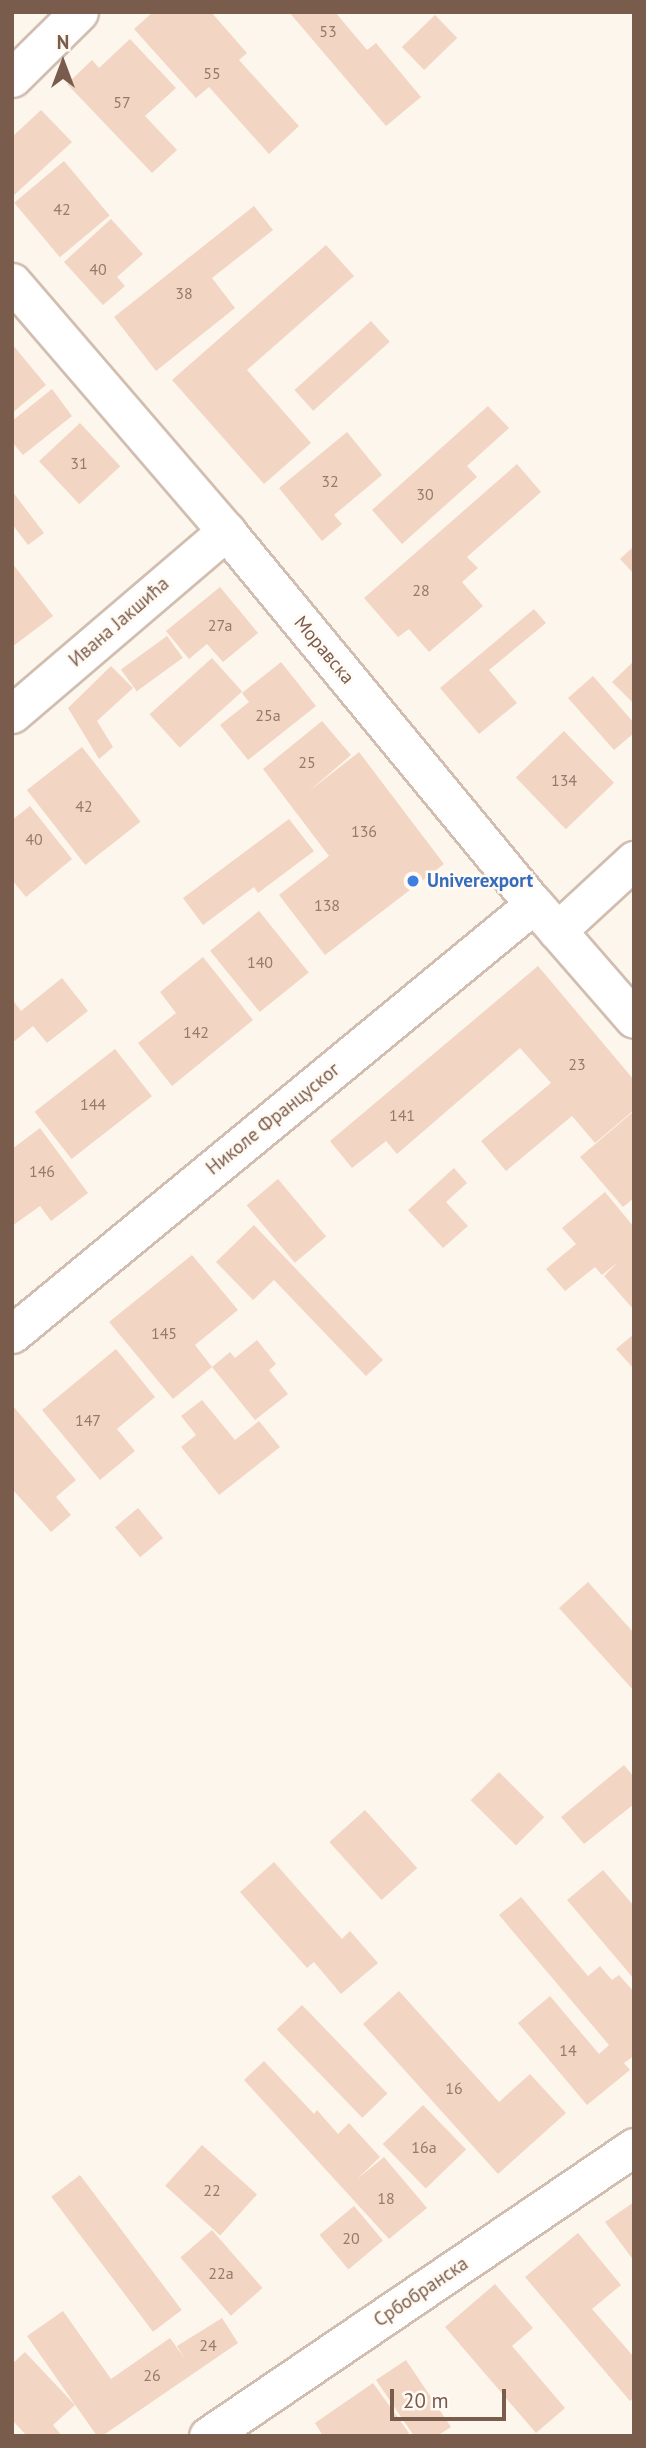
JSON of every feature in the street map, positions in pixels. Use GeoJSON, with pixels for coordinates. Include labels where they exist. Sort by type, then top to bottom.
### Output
{"type":"FeatureCollection","features":[{"type":"Feature","properties":{"kind":"street"},"geometry":{"type":"LineString","coordinates":[[12,78],[79,12]]}},
{"type":"Feature","properties":{"kind":"street","name":"Моравска"},"geometry":{"type":"LineString","coordinates":[[12,282],[226,531],[546,918],[634,1019]]}},
{"type":"Feature","properties":{"kind":"street","name":"Ивана Јакшића"},"geometry":{"type":"LineString","coordinates":[[12,714],[226,531]]}},
{"type":"Feature","properties":{"kind":"street","name":"Николе Француског"},"geometry":{"type":"LineString","coordinates":[[12,1334],[546,918],[634,860]]}},
{"type":"Feature","properties":{"kind":"street","name":"Србобранска"},"geometry":{"type":"LineString","coordinates":[[208,2436],[634,2147]]}},
{"type":"Feature","properties":{"kind":"building"},"geometry":{"type":"Polygon","coordinates":[[[153,12],[211,12],[247,53],[239,60],[299,126],[269,154],[209,87],[196,98],[134,29],[153,12]]]}},
{"type":"Feature","properties":{"kind":"building"},"geometry":{"type":"Polygon","coordinates":[[[289,12],[335,12],[367,50],[376,43],[421,97],[386,126],[289,12]]]}},
{"type":"Feature","properties":{"kind":"building"},"geometry":{"type":"Polygon","coordinates":[[[435,15],[457,38],[424,70],[402,47],[435,15]]]}},
{"type":"Feature","properties":{"kind":"building"},"geometry":{"type":"Polygon","coordinates":[[[130,39],[176,88],[145,116],[177,150],[152,173],[67,84],[92,60],[99,68],[130,39]]]}},
{"type":"Feature","properties":{"kind":"building"},"geometry":{"type":"Polygon","coordinates":[[[41,110],[72,142],[12,197],[12,137],[41,110]]]}},
{"type":"Feature","properties":{"kind":"building"},"geometry":{"type":"Polygon","coordinates":[[[64,161],[110,215],[60,257],[14,203],[64,161]]]}},
{"type":"Feature","properties":{"kind":"building"},"geometry":{"type":"Polygon","coordinates":[[[254,206],[273,230],[212,278],[235,308],[156,371],[114,317],[254,206]]]}},
{"type":"Feature","properties":{"kind":"building"},"geometry":{"type":"Polygon","coordinates":[[[111,219],[143,254],[117,277],[125,286],[103,305],[64,262],[111,219]]]}},
{"type":"Feature","properties":{"kind":"building"},"geometry":{"type":"Polygon","coordinates":[[[326,245],[354,276],[247,370],[311,443],[264,484],[172,380],[326,245]]]}},
{"type":"Feature","properties":{"kind":"building"},"geometry":{"type":"Polygon","coordinates":[[[371,321],[390,342],[313,411],[294,390],[371,321]]]}},
{"type":"Feature","properties":{"kind":"building"},"geometry":{"type":"Polygon","coordinates":[[[12,344],[46,385],[12,413],[12,344]]]}},
{"type":"Feature","properties":{"kind":"building"},"geometry":{"type":"Polygon","coordinates":[[[52,389],[72,416],[23,455],[12,442],[12,421],[52,389]]]}},
{"type":"Feature","properties":{"kind":"building"},"geometry":{"type":"Polygon","coordinates":[[[488,406],[509,428],[467,466],[477,477],[402,544],[372,510],[488,406]]]}},
{"type":"Feature","properties":{"kind":"building"},"geometry":{"type":"Polygon","coordinates":[[[80,423],[120,466],[79,504],[39,461],[80,423]]]}},
{"type":"Feature","properties":{"kind":"building"},"geometry":{"type":"Polygon","coordinates":[[[347,432],[382,475],[334,515],[342,524],[322,541],[279,488],[347,432]]]}},
{"type":"Feature","properties":{"kind":"building"},"geometry":{"type":"Polygon","coordinates":[[[517,464],[541,492],[467,557],[478,568],[462,582],[483,606],[429,652],[409,629],[398,637],[364,598],[517,464]]]}},
{"type":"Feature","properties":{"kind":"building"},"geometry":{"type":"Polygon","coordinates":[[[12,491],[44,533],[28,545],[12,524],[12,491]]]}},
{"type":"Feature","properties":{"kind":"building"},"geometry":{"type":"Polygon","coordinates":[[[634,546],[634,574],[620,559],[634,546]]]}},
{"type":"Feature","properties":{"kind":"building"},"geometry":{"type":"Polygon","coordinates":[[[12,563],[53,616],[12,647],[12,563]]]}},
{"type":"Feature","properties":{"kind":"building"},"geometry":{"type":"Polygon","coordinates":[[[220,587],[258,633],[223,662],[207,644],[189,659],[166,631],[220,587]]]}},
{"type":"Feature","properties":{"kind":"building"},"geometry":{"type":"Polygon","coordinates":[[[534,609],[546,623],[489,670],[517,703],[479,734],[440,688],[534,609]]]}},
{"type":"Feature","properties":{"kind":"building"},"geometry":{"type":"Polygon","coordinates":[[[167,636],[183,658],[137,691],[121,670],[167,636]]]}},
{"type":"Feature","properties":{"kind":"building"},"geometry":{"type":"Polygon","coordinates":[[[212,658],[242,691],[180,748],[150,714],[212,658]]]}},
{"type":"Feature","properties":{"kind":"building"},"geometry":{"type":"Polygon","coordinates":[[[634,661],[634,704],[612,682],[634,661]]]}},
{"type":"Feature","properties":{"kind":"building"},"geometry":{"type":"Polygon","coordinates":[[[281,662],[316,706],[248,760],[220,725],[249,702],[242,693],[281,662]]]}},
{"type":"Feature","properties":{"kind":"building"},"geometry":{"type":"Polygon","coordinates":[[[111,666],[133,688],[97,721],[113,747],[99,759],[68,708],[111,666]]]}},
{"type":"Feature","properties":{"kind":"building"},"geometry":{"type":"Polygon","coordinates":[[[593,676],[634,723],[634,733],[614,750],[568,698],[593,676]]]}},
{"type":"Feature","properties":{"kind":"building"},"geometry":{"type":"Polygon","coordinates":[[[322,721],[351,755],[308,792],[359,752],[444,864],[325,955],[279,895],[329,856],[263,769],[322,721]]]}},
{"type":"Feature","properties":{"kind":"building"},"geometry":{"type":"Polygon","coordinates":[[[564,731],[614,783],[566,829],[516,778],[564,731]]]}},
{"type":"Feature","properties":{"kind":"building"},"geometry":{"type":"Polygon","coordinates":[[[82,747],[140,822],[85,865],[27,790],[82,747]]]}},
{"type":"Feature","properties":{"kind":"building"},"geometry":{"type":"Polygon","coordinates":[[[30,806],[72,859],[26,897],[12,880],[12,820],[30,806]]]}},
{"type":"Feature","properties":{"kind":"building"},"geometry":{"type":"Polygon","coordinates":[[[289,819],[314,851],[258,893],[254,887],[203,925],[183,898],[289,819]]]}},
{"type":"Feature","properties":{"kind":"building"},"geometry":{"type":"Polygon","coordinates":[[[259,911],[309,972],[260,1012],[210,951],[259,911]]]}},
{"type":"Feature","properties":{"kind":"building"},"geometry":{"type":"Polygon","coordinates":[[[203,957],[253,1020],[172,1086],[138,1043],[176,1013],[160,992],[203,957]]]}},
{"type":"Feature","properties":{"kind":"building"},"geometry":{"type":"Polygon","coordinates":[[[538,966],[634,1080],[634,1110],[595,1143],[572,1116],[506,1171],[481,1141],[551,1083],[520,1048],[397,1154],[386,1141],[352,1168],[330,1141],[538,966]]]}},
{"type":"Feature","properties":{"kind":"building"},"geometry":{"type":"Polygon","coordinates":[[[62,978],[88,1011],[47,1043],[33,1026],[12,1043],[12,999],[21,1011],[62,978]]]}},
{"type":"Feature","properties":{"kind":"building"},"geometry":{"type":"Polygon","coordinates":[[[115,1049],[152,1096],[72,1159],[35,1112],[115,1049]]]}},
{"type":"Feature","properties":{"kind":"building"},"geometry":{"type":"Polygon","coordinates":[[[634,1111],[634,1198],[623,1207],[580,1157],[634,1111]]]}},
{"type":"Feature","properties":{"kind":"building"},"geometry":{"type":"Polygon","coordinates":[[[40,1128],[88,1193],[51,1221],[40,1206],[12,1226],[12,1149],[40,1128]]]}},
{"type":"Feature","properties":{"kind":"building"},"geometry":{"type":"Polygon","coordinates":[[[454,1168],[467,1183],[446,1202],[468,1226],[443,1248],[408,1210],[454,1168]]]}},
{"type":"Feature","properties":{"kind":"building"},"geometry":{"type":"Polygon","coordinates":[[[278,1179],[326,1236],[295,1263],[247,1205],[278,1179]]]}},
{"type":"Feature","properties":{"kind":"building"},"geometry":{"type":"Polygon","coordinates":[[[605,1192],[634,1227],[634,1310],[604,1276],[618,1262],[602,1275],[595,1267],[565,1291],[546,1269],[576,1244],[562,1228],[605,1192]]]}},
{"type":"Feature","properties":{"kind":"building"},"geometry":{"type":"Polygon","coordinates":[[[254,1225],[383,1360],[366,1376],[274,1280],[253,1300],[216,1262],[254,1225]]]}},
{"type":"Feature","properties":{"kind":"building"},"geometry":{"type":"Polygon","coordinates":[[[192,1255],[238,1310],[195,1345],[212,1367],[173,1399],[109,1322],[192,1255]]]}},
{"type":"Feature","properties":{"kind":"building"},"geometry":{"type":"Polygon","coordinates":[[[634,1334],[634,1369],[616,1349],[634,1334]]]}},
{"type":"Feature","properties":{"kind":"building"},"geometry":{"type":"Polygon","coordinates":[[[257,1340],[276,1364],[269,1370],[288,1394],[255,1420],[212,1367],[230,1352],[235,1358],[257,1340]]]}},
{"type":"Feature","properties":{"kind":"building"},"geometry":{"type":"Polygon","coordinates":[[[116,1349],[155,1397],[117,1429],[135,1451],[100,1480],[42,1410],[116,1349]]]}},
{"type":"Feature","properties":{"kind":"building"},"geometry":{"type":"Polygon","coordinates":[[[202,1400],[235,1440],[259,1421],[280,1447],[219,1495],[181,1447],[196,1435],[181,1416],[202,1400]]]}},
{"type":"Feature","properties":{"kind":"building"},"geometry":{"type":"Polygon","coordinates":[[[12,1405],[76,1480],[56,1497],[71,1515],[51,1532],[12,1489],[12,1405]]]}},
{"type":"Feature","properties":{"kind":"building"},"geometry":{"type":"Polygon","coordinates":[[[138,1508],[163,1538],[140,1557],[115,1527],[138,1508]]]}},
{"type":"Feature","properties":{"kind":"building"},"geometry":{"type":"Polygon","coordinates":[[[588,1582],[634,1633],[634,1691],[559,1608],[588,1582]]]}},
{"type":"Feature","properties":{"kind":"building"},"geometry":{"type":"Polygon","coordinates":[[[624,1765],[634,1777],[634,1804],[584,1844],[561,1817],[624,1765]]]}},
{"type":"Feature","properties":{"kind":"building"},"geometry":{"type":"Polygon","coordinates":[[[499,1772],[544,1817],[516,1846],[471,1800],[499,1772]]]}},
{"type":"Feature","properties":{"kind":"building"},"geometry":{"type":"Polygon","coordinates":[[[365,1810],[417,1868],[382,1900],[329,1842],[365,1810]]]}},
{"type":"Feature","properties":{"kind":"building"},"geometry":{"type":"Polygon","coordinates":[[[274,1862],[342,1939],[350,1931],[378,1963],[341,1994],[314,1962],[307,1968],[240,1892],[274,1862]]]}},
{"type":"Feature","properties":{"kind":"building"},"geometry":{"type":"Polygon","coordinates":[[[603,1870],[634,1906],[634,1979],[567,1900],[603,1870]]]}},
{"type":"Feature","properties":{"kind":"building"},"geometry":{"type":"Polygon","coordinates":[[[521,1897],[588,1976],[600,1966],[612,1980],[619,1975],[634,1992],[634,2056],[624,2063],[630,2070],[587,2105],[518,2023],[550,1996],[599,2054],[609,2045],[499,1915],[521,1897]]]}},
{"type":"Feature","properties":{"kind":"building"},"geometry":{"type":"Polygon","coordinates":[[[399,1991],[499,2102],[530,2074],[566,2113],[498,2174],[363,2024],[399,1991]]]}},
{"type":"Feature","properties":{"kind":"building"},"geometry":{"type":"Polygon","coordinates":[[[302,2005],[387,2093],[362,2118],[277,2029],[302,2005]]]}},
{"type":"Feature","properties":{"kind":"building"},"geometry":{"type":"Polygon","coordinates":[[[264,2061],[314,2114],[317,2110],[338,2134],[349,2123],[380,2157],[356,2180],[384,2157],[427,2208],[389,2239],[244,2080],[264,2061]]]}},
{"type":"Feature","properties":{"kind":"building"},"geometry":{"type":"Polygon","coordinates":[[[423,2105],[466,2150],[426,2188],[383,2144],[423,2105]]]}},
{"type":"Feature","properties":{"kind":"building"},"geometry":{"type":"Polygon","coordinates":[[[202,2145],[257,2195],[220,2235],[165,2186],[202,2145]]]}},
{"type":"Feature","properties":{"kind":"building"},"geometry":{"type":"Polygon","coordinates":[[[80,2175],[182,2310],[153,2332],[51,2197],[80,2175]]]}},
{"type":"Feature","properties":{"kind":"building"},"geometry":{"type":"Polygon","coordinates":[[[634,2202],[634,2261],[605,2222],[634,2202]]]}},
{"type":"Feature","properties":{"kind":"building"},"geometry":{"type":"Polygon","coordinates":[[[354,2206],[383,2240],[348,2269],[320,2235],[354,2206]]]}},
{"type":"Feature","properties":{"kind":"building"},"geometry":{"type":"Polygon","coordinates":[[[212,2230],[263,2288],[231,2316],[180,2258],[212,2230]]]}},
{"type":"Feature","properties":{"kind":"building"},"geometry":{"type":"Polygon","coordinates":[[[578,2233],[621,2285],[592,2309],[634,2357],[634,2398],[630,2401],[525,2277],[578,2233]]]}},
{"type":"Feature","properties":{"kind":"building"},"geometry":{"type":"Polygon","coordinates":[[[495,2284],[533,2328],[512,2346],[565,2408],[536,2433],[445,2327],[495,2284]]]}},
{"type":"Feature","properties":{"kind":"building"},"geometry":{"type":"Polygon","coordinates":[[[63,2311],[111,2379],[170,2338],[185,2359],[177,2346],[222,2318],[238,2343],[102,2436],[97,2436],[27,2336],[63,2311]]]}},
{"type":"Feature","properties":{"kind":"building"},"geometry":{"type":"Polygon","coordinates":[[[25,2352],[75,2405],[53,2425],[62,2436],[27,2436],[12,2420],[12,2364],[25,2352]]]}},
{"type":"Feature","properties":{"kind":"building"},"geometry":{"type":"Polygon","coordinates":[[[406,2360],[451,2427],[437,2436],[414,2436],[376,2380],[406,2360]]]}},
{"type":"Feature","properties":{"kind":"building"},"geometry":{"type":"Polygon","coordinates":[[[373,2383],[409,2433],[405,2436],[323,2436],[315,2423],[373,2383]]]}},
{"type":"Feature","properties":{"kind":"place","name":"Univerexport"},"geometry":{"type":"Point","coordinates":[413,881]}}]}
